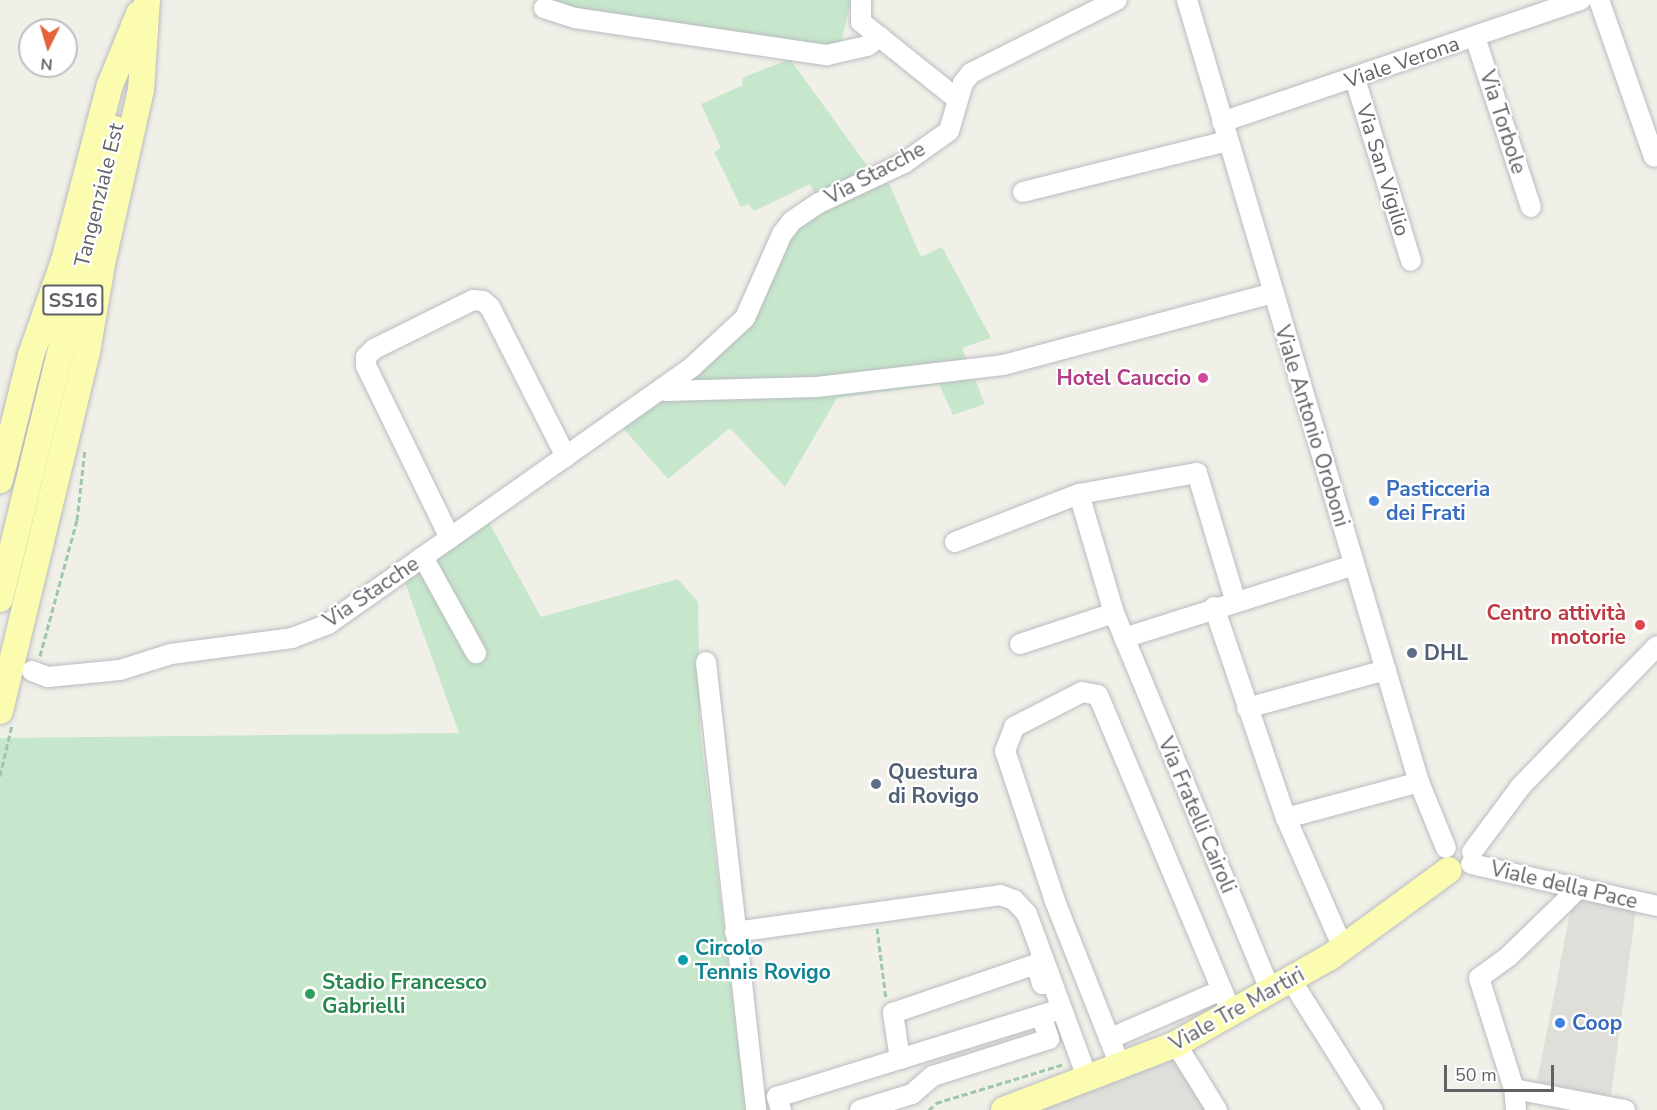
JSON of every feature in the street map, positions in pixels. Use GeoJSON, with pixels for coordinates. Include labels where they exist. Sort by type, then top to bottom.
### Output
{"type":"FeatureCollection","features":[{"type":"Feature","properties":{"kind":"main road"},"geometry":{"type":"LineString","coordinates":[[0,480],[31,355],[64,261],[110,85],[146,0]]}},
{"type":"Feature","properties":{"kind":"main road"},"geometry":{"type":"LineString","coordinates":[[7,715],[87,352],[102,264],[141,90],[146,0]]}},
{"type":"Feature","properties":{"kind":"main road","name":"Tangenziale Est"},"geometry":{"type":"LineString","coordinates":[[0,599],[146,0]]}},
{"type":"Feature","properties":{"kind":"main road","name":"Viale Tre Martiri"},"geometry":{"type":"LineString","coordinates":[[1004,1110],[1121,1068],[1176,1044],[1281,986],[1343,948],[1460,859]]}},
{"type":"Feature","properties":{"kind":"street"},"geometry":{"type":"LineString","coordinates":[[861,0],[861,22],[957,99]]}},
{"type":"Feature","properties":{"kind":"street","name":"Via Stacche"},"geometry":{"type":"LineString","coordinates":[[32,671],[48,677],[120,670],[171,654],[292,638],[328,624],[650,396],[665,390],[745,318],[782,234],[792,221],[819,203],[904,163],[950,131],[957,99],[971,73],[1117,0]]}},
{"type":"Feature","properties":{"kind":"street","name":"Viale Antonio Oroboni"},"geometry":{"type":"LineString","coordinates":[[1187,0],[1224,132],[1419,782],[1460,859]]}},
{"type":"Feature","properties":{"kind":"street","name":"Viale Verona"},"geometry":{"type":"LineString","coordinates":[[1023,192],[1224,132],[1355,79],[1581,0]]}},
{"type":"Feature","properties":{"kind":"street"},"geometry":{"type":"LineString","coordinates":[[1599,0],[1654,157]]}},
{"type":"Feature","properties":{"kind":"street"},"geometry":{"type":"LineString","coordinates":[[544,8],[574,18],[827,55],[867,46],[880,37]]}},
{"type":"Feature","properties":{"kind":"street","name":"Via Torbole"},"geometry":{"type":"LineString","coordinates":[[1474,37],[1531,207]]}},
{"type":"Feature","properties":{"kind":"street","name":"Via San Vigilio"},"geometry":{"type":"LineString","coordinates":[[1355,79],[1411,261]]}},
{"type":"Feature","properties":{"kind":"street","name":"Via Stacche"},"geometry":{"type":"LineString","coordinates":[[665,390],[817,387],[1003,365],[1273,293]]}},
{"type":"Feature","properties":{"kind":"street"},"geometry":{"type":"LineString","coordinates":[[450,538],[366,366],[366,357],[374,349],[473,300],[483,301],[490,307],[566,457]]}},
{"type":"Feature","properties":{"kind":"street"},"geometry":{"type":"LineString","coordinates":[[955,542],[1079,494],[1197,472],[1235,600]]}},
{"type":"Feature","properties":{"kind":"street","name":"Via Fratelli Cairoli"},"geometry":{"type":"LineString","coordinates":[[1079,494],[1114,613],[1124,638],[1281,986],[1373,1110]]}},
{"type":"Feature","properties":{"kind":"street"},"geometry":{"type":"LineString","coordinates":[[423,557],[477,654]]}},
{"type":"Feature","properties":{"kind":"street"},"geometry":{"type":"LineString","coordinates":[[1124,638],[1235,600],[1354,566]]}},
{"type":"Feature","properties":{"kind":"street"},"geometry":{"type":"LineString","coordinates":[[1214,607],[1286,818],[1343,948]]}},
{"type":"Feature","properties":{"kind":"street"},"geometry":{"type":"LineString","coordinates":[[1020,644],[1114,613]]}},
{"type":"Feature","properties":{"kind":"street"},"geometry":{"type":"LineString","coordinates":[[1460,859],[1521,786],[1657,646]]}},
{"type":"Feature","properties":{"kind":"street"},"geometry":{"type":"LineString","coordinates":[[705,662],[756,1110]]}},
{"type":"Feature","properties":{"kind":"street"},"geometry":{"type":"LineString","coordinates":[[1247,708],[1386,670]]}},
{"type":"Feature","properties":{"kind":"street"},"geometry":{"type":"LineString","coordinates":[[1121,1068],[1055,901],[1005,751],[1014,727],[1082,692],[1098,695],[1232,1013]]}},
{"type":"Feature","properties":{"kind":"street"},"geometry":{"type":"LineString","coordinates":[[1286,818],[1419,782]]}},
{"type":"Feature","properties":{"kind":"street","name":"Viale della Pace"},"geometry":{"type":"LineString","coordinates":[[1460,859],[1578,890],[1657,906]]}},
{"type":"Feature","properties":{"kind":"street"},"geometry":{"type":"LineString","coordinates":[[1516,1110],[1514,1089],[1479,978],[1524,942],[1578,890]]}},
{"type":"Feature","properties":{"kind":"street"},"geometry":{"type":"LineString","coordinates":[[735,932],[1000,895],[1014,900],[1027,914],[1051,1012],[1049,1039],[933,1076],[912,1094],[860,1110]]}},
{"type":"Feature","properties":{"kind":"street"},"geometry":{"type":"LineString","coordinates":[[900,1059],[894,1013],[1036,964],[1051,1012],[1075,1047],[1088,1080]]}},
{"type":"Feature","properties":{"kind":"street"},"geometry":{"type":"LineString","coordinates":[[1111,1038],[1222,990]]}},
{"type":"Feature","properties":{"kind":"street"},"geometry":{"type":"LineString","coordinates":[[777,1110],[777,1097],[1051,1012]]}},
{"type":"Feature","properties":{"kind":"street"},"geometry":{"type":"LineString","coordinates":[[1176,1044],[1217,1110]]}},
{"type":"Feature","properties":{"kind":"street"},"geometry":{"type":"LineString","coordinates":[[1514,1089],[1544,1102],[1625,1110]]}},
{"type":"Feature","properties":{"kind":"path"},"geometry":{"type":"LineString","coordinates":[[32,671],[46,640],[77,520],[78,495],[86,460],[82,442]]}},
{"type":"Feature","properties":{"kind":"path"},"geometry":{"type":"LineString","coordinates":[[0,776],[7,715]]}},
{"type":"Feature","properties":{"kind":"path"},"geometry":{"type":"LineString","coordinates":[[875,912],[886,1004],[894,1013]]}},
{"type":"Feature","properties":{"kind":"path"},"geometry":{"type":"LineString","coordinates":[[929,1110],[936,1103],[1067,1063],[1069,1050],[1075,1047]]}},
{"type":"Feature","properties":{"kind":"shaded area"},"geometry":{"type":"Polygon","coordinates":[[[1580,897],[1636,909],[1611,1096],[1537,1082],[1570,913],[1580,897]]]}},
{"type":"Feature","properties":{"kind":"shaded area"},"geometry":{"type":"Polygon","coordinates":[[[1175,1058],[1210,1110],[1025,1110],[1098,1089],[1175,1058]]]}},
{"type":"Feature","properties":{"kind":"green space"},"geometry":{"type":"Polygon","coordinates":[[[536,0],[851,0],[839,52],[534,17],[536,0]]]}},
{"type":"Feature","properties":{"kind":"green space"},"geometry":{"type":"Polygon","coordinates":[[[790,59],[873,174],[818,200],[810,184],[754,211],[748,204],[741,207],[714,152],[721,148],[701,104],[743,85],[742,78],[790,59]]]}},
{"type":"Feature","properties":{"kind":"green space"},"geometry":{"type":"Polygon","coordinates":[[[887,179],[921,257],[942,247],[991,338],[962,348],[985,404],[953,415],[939,384],[837,398],[785,487],[730,428],[668,479],[622,427],[698,373],[740,332],[797,228],[814,212],[887,179]]]}},
{"type":"Feature","properties":{"kind":"green space"},"geometry":{"type":"Polygon","coordinates":[[[486,517],[541,617],[678,579],[698,602],[700,730],[746,1110],[0,1110],[0,738],[459,733],[403,577],[486,517]]]}},
{"type":"Feature","properties":{"kind":"place","name":"Hotel Cauccio"},"geometry":{"type":"Point","coordinates":[1203,378]}},
{"type":"Feature","properties":{"kind":"place","name":"Pasticceria dei Frati"},"geometry":{"type":"Point","coordinates":[1374,501]}},
{"type":"Feature","properties":{"kind":"place","name":"Centro attività motorie"},"geometry":{"type":"Point","coordinates":[1640,625]}},
{"type":"Feature","properties":{"kind":"place","name":"DHL"},"geometry":{"type":"Point","coordinates":[1412,653]}},
{"type":"Feature","properties":{"kind":"place","name":"Questura di Rovigo"},"geometry":{"type":"Point","coordinates":[876,784]}},
{"type":"Feature","properties":{"kind":"place","name":"Circolo Tennis Rovigo"},"geometry":{"type":"Point","coordinates":[683,960]}},
{"type":"Feature","properties":{"kind":"place","name":"Stadio Francesco Gabrielli"},"geometry":{"type":"Point","coordinates":[310,994]}},
{"type":"Feature","properties":{"kind":"place","name":"Coop"},"geometry":{"type":"Point","coordinates":[1560,1023]}}]}
